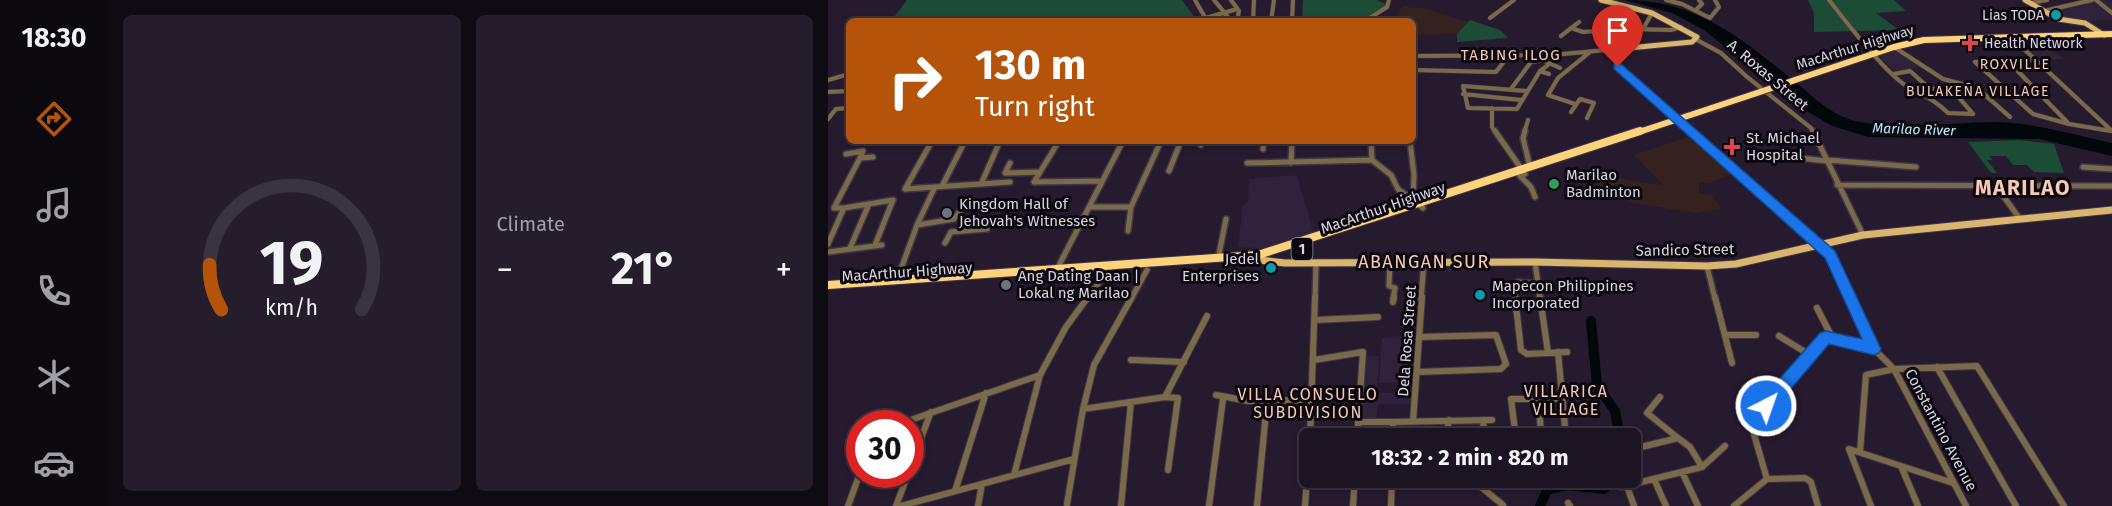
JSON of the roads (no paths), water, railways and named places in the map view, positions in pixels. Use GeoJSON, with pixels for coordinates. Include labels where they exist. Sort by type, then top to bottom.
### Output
{"type":"FeatureCollection","features":[{"type":"Feature","properties":{"kind":"highway","name":"MacArthur Highway"},"geometry":{"type":"LineString","coordinates":[[1110,269],[1147,270],[1259,257],[1316,244],[1419,203],[1524,172],[1894,47],[1932,39],[2112,36]]}},
{"type":"Feature","properties":{"kind":"highway","name":"MacArthur Highway"},"geometry":{"type":"LineString","coordinates":[[828,290],[897,280],[1110,269],[1259,257]]}},
{"type":"Feature","properties":{"kind":"highway","name":"MacArthur Highway"},"geometry":{"type":"LineString","coordinates":[[828,290],[1056,272]]}},
{"type":"Feature","properties":{"kind":"main road"},"geometry":{"type":"LineString","coordinates":[[1601,0],[1652,13],[1693,34],[1697,40],[1628,48],[1618,55],[1618,67],[1819,245]]}},
{"type":"Feature","properties":{"kind":"main road"},"geometry":{"type":"LineString","coordinates":[[2025,0],[2058,19],[2085,23],[2102,35]]}},
{"type":"Feature","properties":{"kind":"main road","name":"Sandico Street"},"geometry":{"type":"LineString","coordinates":[[1259,257],[1316,263],[1535,262],[1707,266],[1736,264],[1863,235],[2112,210]]}},
{"type":"Feature","properties":{"kind":"street"},"geometry":{"type":"LineString","coordinates":[[1195,0],[1206,18]]}},
{"type":"Feature","properties":{"kind":"street"},"geometry":{"type":"LineString","coordinates":[[1214,0],[1228,18]]}},
{"type":"Feature","properties":{"kind":"street"},"geometry":{"type":"LineString","coordinates":[[1232,0],[1239,11],[1238,18]]}},
{"type":"Feature","properties":{"kind":"street"},"geometry":{"type":"LineString","coordinates":[[1253,18],[1254,0]]}},
{"type":"Feature","properties":{"kind":"street"},"geometry":{"type":"LineString","coordinates":[[1271,18],[1274,0]]}},
{"type":"Feature","properties":{"kind":"street"},"geometry":{"type":"LineString","coordinates":[[1292,18],[1293,0]]}},
{"type":"Feature","properties":{"kind":"street"},"geometry":{"type":"LineString","coordinates":[[1370,18],[1387,7],[1389,0]]}},
{"type":"Feature","properties":{"kind":"street"},"geometry":{"type":"LineString","coordinates":[[1490,18],[1514,0]]}},
{"type":"Feature","properties":{"kind":"street"},"geometry":{"type":"LineString","coordinates":[[1666,0],[1696,10],[1710,18],[1719,7],[1715,0]]}},
{"type":"Feature","properties":{"kind":"street"},"geometry":{"type":"LineString","coordinates":[[1696,10],[1702,4],[1698,0]]}},
{"type":"Feature","properties":{"kind":"street"},"geometry":{"type":"LineString","coordinates":[[1830,0],[1852,30],[1894,74],[1910,88],[1934,99],[1948,113],[1973,114],[1955,93],[1929,88],[1910,71],[1894,74]]}},
{"type":"Feature","properties":{"kind":"street"},"geometry":{"type":"LineString","coordinates":[[2031,3],[2047,0]]}},
{"type":"Feature","properties":{"kind":"street"},"geometry":{"type":"LineString","coordinates":[[2044,11],[2094,0],[2112,13]]}},
{"type":"Feature","properties":{"kind":"street"},"geometry":{"type":"LineString","coordinates":[[1210,18],[1237,9]]}},
{"type":"Feature","properties":{"kind":"street"},"geometry":{"type":"LineString","coordinates":[[1571,28],[1583,32],[1617,29],[1634,9]]}},
{"type":"Feature","properties":{"kind":"street"},"geometry":{"type":"LineString","coordinates":[[1643,29],[1652,13]]}},
{"type":"Feature","properties":{"kind":"street"},"geometry":{"type":"LineString","coordinates":[[1561,36],[1579,22]]}},
{"type":"Feature","properties":{"kind":"street"},"geometry":{"type":"LineString","coordinates":[[1607,22],[1617,29]]}},
{"type":"Feature","properties":{"kind":"street"},"geometry":{"type":"LineString","coordinates":[[1630,29],[1681,27]]}},
{"type":"Feature","properties":{"kind":"street"},"geometry":{"type":"LineString","coordinates":[[2011,37],[2112,131]]}},
{"type":"Feature","properties":{"kind":"street","name":"A. Roxas Street"},"geometry":{"type":"LineString","coordinates":[[1697,40],[1723,53],[1754,83],[1770,93],[1774,100],[1811,128],[1863,235]]}},
{"type":"Feature","properties":{"kind":"street"},"geometry":{"type":"LineString","coordinates":[[1894,47],[1943,79],[1977,88],[2010,117]]}},
{"type":"Feature","properties":{"kind":"street"},"geometry":{"type":"LineString","coordinates":[[1416,56],[1590,52],[1628,48]]}},
{"type":"Feature","properties":{"kind":"street"},"geometry":{"type":"LineString","coordinates":[[1575,104],[1548,95],[1558,78],[1590,52]]}},
{"type":"Feature","properties":{"kind":"street"},"geometry":{"type":"LineString","coordinates":[[1416,70],[1496,72],[1509,55]]}},
{"type":"Feature","properties":{"kind":"street"},"geometry":{"type":"LineString","coordinates":[[1511,89],[1529,63],[1543,60],[1560,68]]}},
{"type":"Feature","properties":{"kind":"street"},"geometry":{"type":"LineString","coordinates":[[2036,60],[1975,62],[2033,114],[2069,124],[2112,131]]}},
{"type":"Feature","properties":{"kind":"street"},"geometry":{"type":"LineString","coordinates":[[2008,61],[2069,124]]}},
{"type":"Feature","properties":{"kind":"street"},"geometry":{"type":"LineString","coordinates":[[1527,91],[1464,85],[1463,94],[1467,108],[1517,109],[1540,71],[1548,64]]}},
{"type":"Feature","properties":{"kind":"street"},"geometry":{"type":"LineString","coordinates":[[1540,71],[1549,74]]}},
{"type":"Feature","properties":{"kind":"street"},"geometry":{"type":"LineString","coordinates":[[828,80],[846,75]]}},
{"type":"Feature","properties":{"kind":"street"},"geometry":{"type":"LineString","coordinates":[[828,92],[846,91]]}},
{"type":"Feature","properties":{"kind":"street"},"geometry":{"type":"LineString","coordinates":[[1463,94],[1521,100]]}},
{"type":"Feature","properties":{"kind":"street"},"geometry":{"type":"LineString","coordinates":[[1571,112],[1580,99],[1593,102],[1587,118]]}},
{"type":"Feature","properties":{"kind":"street"},"geometry":{"type":"LineString","coordinates":[[828,109],[846,108]]}},
{"type":"Feature","properties":{"kind":"street"},"geometry":{"type":"LineString","coordinates":[[1492,108],[1492,127],[1524,172],[1535,197]]}},
{"type":"Feature","properties":{"kind":"street"},"geometry":{"type":"LineString","coordinates":[[828,119],[836,109]]}},
{"type":"Feature","properties":{"kind":"street"},"geometry":{"type":"LineString","coordinates":[[1524,172],[1523,138],[1528,120]]}},
{"type":"Feature","properties":{"kind":"street"},"geometry":{"type":"LineString","coordinates":[[930,144],[905,189],[982,182],[1010,182]]}},
{"type":"Feature","properties":{"kind":"street"},"geometry":{"type":"LineString","coordinates":[[897,280],[917,225],[964,144]]}},
{"type":"Feature","properties":{"kind":"street"},"geometry":{"type":"LineString","coordinates":[[982,182],[999,144]]}},
{"type":"Feature","properties":{"kind":"street"},"geometry":{"type":"LineString","coordinates":[[1057,144],[1035,183],[1102,182]]}},
{"type":"Feature","properties":{"kind":"street"},"geometry":{"type":"LineString","coordinates":[[1056,272],[1121,144]]}},
{"type":"Feature","properties":{"kind":"street"},"geometry":{"type":"LineString","coordinates":[[1128,231],[1132,214],[1131,207],[1160,144]]}},
{"type":"Feature","properties":{"kind":"street"},"geometry":{"type":"LineString","coordinates":[[1169,171],[1180,144]]}},
{"type":"Feature","properties":{"kind":"street"},"geometry":{"type":"LineString","coordinates":[[1263,149],[1264,144]]}},
{"type":"Feature","properties":{"kind":"street"},"geometry":{"type":"LineString","coordinates":[[1292,163],[1293,144]]}},
{"type":"Feature","properties":{"kind":"street"},"geometry":{"type":"LineString","coordinates":[[1371,144],[1372,160]]}},
{"type":"Feature","properties":{"kind":"street"},"geometry":{"type":"LineString","coordinates":[[1410,144],[1419,203]]}},
{"type":"Feature","properties":{"kind":"street"},"geometry":{"type":"LineString","coordinates":[[846,154],[863,150],[834,208],[893,200],[875,245]]}},
{"type":"Feature","properties":{"kind":"street"},"geometry":{"type":"LineString","coordinates":[[860,158],[873,157]]}},
{"type":"Feature","properties":{"kind":"street"},"geometry":{"type":"LineString","coordinates":[[1791,157],[1916,167]]}},
{"type":"Feature","properties":{"kind":"street"},"geometry":{"type":"LineString","coordinates":[[1247,163],[1372,160],[1391,175],[1398,189],[1419,203]]}},
{"type":"Feature","properties":{"kind":"street"},"geometry":{"type":"LineString","coordinates":[[1010,163],[1005,173],[1040,172]]}},
{"type":"Feature","properties":{"kind":"street"},"geometry":{"type":"LineString","coordinates":[[2083,167],[2112,168]]}},
{"type":"Feature","properties":{"kind":"street"},"geometry":{"type":"LineString","coordinates":[[1837,185],[2112,186]]}},
{"type":"Feature","properties":{"kind":"street"},"geometry":{"type":"LineString","coordinates":[[1996,186],[2020,219]]}},
{"type":"Feature","properties":{"kind":"street"},"geometry":{"type":"LineString","coordinates":[[945,243],[961,208],[1011,203]]}},
{"type":"Feature","properties":{"kind":"street"},"geometry":{"type":"LineString","coordinates":[[850,248],[869,204]]}},
{"type":"Feature","properties":{"kind":"street"},"geometry":{"type":"LineString","coordinates":[[1089,207],[1131,207]]}},
{"type":"Feature","properties":{"kind":"street"},"geometry":{"type":"LineString","coordinates":[[828,244],[844,208]]}},
{"type":"Feature","properties":{"kind":"street"},"geometry":{"type":"LineString","coordinates":[[917,225],[954,219]]}},
{"type":"Feature","properties":{"kind":"street"},"geometry":{"type":"LineString","coordinates":[[1218,260],[1226,219]]}},
{"type":"Feature","properties":{"kind":"street"},"geometry":{"type":"LineString","coordinates":[[951,232],[987,229]]}},
{"type":"Feature","properties":{"kind":"street"},"geometry":{"type":"LineString","coordinates":[[828,252],[882,245]]}},
{"type":"Feature","properties":{"kind":"street","name":"Constantino Avenue"},"geometry":{"type":"LineString","coordinates":[[1819,245],[1830,255],[1874,349],[1894,369],[1966,506]]}},
{"type":"Feature","properties":{"kind":"street"},"geometry":{"type":"LineString","coordinates":[[1390,262],[1389,286],[1395,288],[1394,302]]}},
{"type":"Feature","properties":{"kind":"street","name":"Dela Rosa Street"},"geometry":{"type":"LineString","coordinates":[[1413,421],[1424,262]]}},
{"type":"Feature","properties":{"kind":"street"},"geometry":{"type":"LineString","coordinates":[[1535,262],[1548,353]]}},
{"type":"Feature","properties":{"kind":"street"},"geometry":{"type":"LineString","coordinates":[[1311,428],[1316,263]]}},
{"type":"Feature","properties":{"kind":"street"},"geometry":{"type":"LineString","coordinates":[[1707,266],[1732,363]]}},
{"type":"Feature","properties":{"kind":"street"},"geometry":{"type":"LineString","coordinates":[[1014,475],[1040,375],[1065,327],[1110,269]]}},
{"type":"Feature","properties":{"kind":"street"},"geometry":{"type":"LineString","coordinates":[[1067,504],[1083,409],[1094,365],[1147,270]]}},
{"type":"Feature","properties":{"kind":"street"},"geometry":{"type":"LineString","coordinates":[[1538,284],[1518,282],[1514,285],[1521,350],[1527,354],[1567,352]]}},
{"type":"Feature","properties":{"kind":"street"},"geometry":{"type":"LineString","coordinates":[[1817,308],[1832,337]]}},
{"type":"Feature","properties":{"kind":"street"},"geometry":{"type":"LineString","coordinates":[[1165,397],[1207,316]]}},
{"type":"Feature","properties":{"kind":"street"},"geometry":{"type":"LineString","coordinates":[[1315,320],[1378,317]]}},
{"type":"Feature","properties":{"kind":"street"},"geometry":{"type":"LineString","coordinates":[[1417,372],[1501,369],[1506,364],[1496,335],[1419,337]]}},
{"type":"Feature","properties":{"kind":"street"},"geometry":{"type":"LineString","coordinates":[[1725,335],[1756,335]]}},
{"type":"Feature","properties":{"kind":"street"},"geometry":{"type":"LineString","coordinates":[[1779,336],[1810,355]]}},
{"type":"Feature","properties":{"kind":"street"},"geometry":{"type":"LineString","coordinates":[[1767,479],[1751,424],[1826,337],[1874,349]]}},
{"type":"Feature","properties":{"kind":"street"},"geometry":{"type":"LineString","coordinates":[[1314,360],[1363,352],[1358,428]]}},
{"type":"Feature","properties":{"kind":"street"},"geometry":{"type":"LineString","coordinates":[[1558,352],[1565,428]]}},
{"type":"Feature","properties":{"kind":"street"},"geometry":{"type":"LineString","coordinates":[[1131,360],[1184,362]]}},
{"type":"Feature","properties":{"kind":"street"},"geometry":{"type":"LineString","coordinates":[[1860,452],[1866,376],[1894,369],[1977,366],[2064,506]]}},
{"type":"Feature","properties":{"kind":"street"},"geometry":{"type":"LineString","coordinates":[[1937,367],[2016,506]]}},
{"type":"Feature","properties":{"kind":"street"},"geometry":{"type":"LineString","coordinates":[[924,415],[1040,375]]}},
{"type":"Feature","properties":{"kind":"street"},"geometry":{"type":"LineString","coordinates":[[955,491],[986,393]]}},
{"type":"Feature","properties":{"kind":"street"},"geometry":{"type":"LineString","coordinates":[[1216,395],[1223,399],[1267,402],[1312,400]]}},
{"type":"Feature","properties":{"kind":"street"},"geometry":{"type":"LineString","coordinates":[[1083,409],[1165,397],[1178,398],[1179,404],[1168,470]]}},
{"type":"Feature","properties":{"kind":"street"},"geometry":{"type":"LineString","coordinates":[[1659,397],[1647,413],[1690,447],[1702,467]]}},
{"type":"Feature","properties":{"kind":"street"},"geometry":{"type":"LineString","coordinates":[[1209,506],[1223,399]]}},
{"type":"Feature","properties":{"kind":"street"},"geometry":{"type":"LineString","coordinates":[[1514,428],[1509,401],[1562,399]]}},
{"type":"Feature","properties":{"kind":"street"},"geometry":{"type":"LineString","coordinates":[[1539,400],[1540,428]]}},
{"type":"Feature","properties":{"kind":"street"},"geometry":{"type":"LineString","coordinates":[[1121,506],[1131,402]]}},
{"type":"Feature","properties":{"kind":"street"},"geometry":{"type":"LineString","coordinates":[[1257,506],[1267,402]]}},
{"type":"Feature","properties":{"kind":"street"},"geometry":{"type":"LineString","coordinates":[[924,430],[931,412]]}},
{"type":"Feature","properties":{"kind":"street"},"geometry":{"type":"LineString","coordinates":[[1448,428],[1449,420]]}},
{"type":"Feature","properties":{"kind":"street"},"geometry":{"type":"LineString","coordinates":[[1358,422],[1488,420],[1485,428]]}},
{"type":"Feature","properties":{"kind":"street"},"geometry":{"type":"LineString","coordinates":[[1393,422],[1393,428]]}},
{"type":"Feature","properties":{"kind":"street"},"geometry":{"type":"LineString","coordinates":[[1641,447],[1678,438]]}},
{"type":"Feature","properties":{"kind":"street"},"geometry":{"type":"LineString","coordinates":[[1634,506],[1624,486],[1702,467],[1725,446]]}},
{"type":"Feature","properties":{"kind":"street"},"geometry":{"type":"LineString","coordinates":[[1871,506],[1849,449],[1953,483]]}},
{"type":"Feature","properties":{"kind":"street"},"geometry":{"type":"LineString","coordinates":[[901,506],[1074,459]]}},
{"type":"Feature","properties":{"kind":"street"},"geometry":{"type":"LineString","coordinates":[[1901,465],[1918,506]]}},
{"type":"Feature","properties":{"kind":"street"},"geometry":{"type":"LineString","coordinates":[[1682,472],[1698,506]]}},
{"type":"Feature","properties":{"kind":"street"},"geometry":{"type":"LineString","coordinates":[[1654,479],[1666,506]]}},
{"type":"Feature","properties":{"kind":"street"},"geometry":{"type":"LineString","coordinates":[[1734,506],[1767,479],[1808,479],[1818,506]]}},
{"type":"Feature","properties":{"kind":"street"},"geometry":{"type":"LineString","coordinates":[[978,506],[982,484]]}},
{"type":"Feature","properties":{"kind":"street"},"geometry":{"type":"LineString","coordinates":[[848,506],[855,488]]}},
{"type":"Feature","properties":{"kind":"street"},"geometry":{"type":"LineString","coordinates":[[896,506],[903,488]]}},
{"type":"Feature","properties":{"kind":"street"},"geometry":{"type":"LineString","coordinates":[[1305,506],[1306,488]]}},
{"type":"Feature","properties":{"kind":"street"},"geometry":{"type":"LineString","coordinates":[[1353,506],[1354,488]]}},
{"type":"Feature","properties":{"kind":"street"},"geometry":{"type":"LineString","coordinates":[[1391,506],[1392,488]]}},
{"type":"Feature","properties":{"kind":"street"},"geometry":{"type":"LineString","coordinates":[[1484,488],[1503,504]]}},
{"type":"Feature","properties":{"kind":"water","name":"Marilao River"},"geometry":{"type":"Polygon","coordinates":[[[1625,0],[1674,7],[1716,24],[1736,36],[1816,100],[1841,116],[1857,121],[1897,126],[1982,122],[2028,125],[2112,143],[2112,156],[2039,139],[1868,137],[1832,126],[1798,106],[1704,30],[1672,13],[1625,0]]]}},
{"type":"Feature","properties":{"kind":"waterway"},"geometry":{"type":"LineString","coordinates":[[1591,321],[1597,385],[1615,411],[1618,428]]}},
{"type":"Feature","properties":{"kind":"waterway"},"geometry":{"type":"LineString","coordinates":[[1540,506],[1547,490],[1555,488]]}},
{"type":"Feature","properties":{"kind":"waterway"},"geometry":{"type":"LineString","coordinates":[[1595,488],[1605,488]]}},
{"type":"Feature","properties":{"kind":"place","name":"Lias TODA"},"geometry":{"type":"Point","coordinates":[2056,15]}},
{"type":"Feature","properties":{"kind":"place","name":"Health Network"},"geometry":{"type":"Point","coordinates":[1970,43]}},
{"type":"Feature","properties":{"kind":"place","name":"St. Michael Hospital"},"geometry":{"type":"Point","coordinates":[1732,147]}},
{"type":"Feature","properties":{"kind":"place","name":"Marilao Badminton"},"geometry":{"type":"Point","coordinates":[1554,184]}},
{"type":"Feature","properties":{"kind":"place","name":"Kingdom Hall of Jehovah's Witnesses"},"geometry":{"type":"Point","coordinates":[947,213]}},
{"type":"Feature","properties":{"kind":"place","name":"Jedel Enterprises"},"geometry":{"type":"Point","coordinates":[1271,268]}},
{"type":"Feature","properties":{"kind":"place","name":"Ang Dating Daan | Lokal ng Marilao"},"geometry":{"type":"Point","coordinates":[1006,285]}},
{"type":"Feature","properties":{"kind":"place","name":"Mapecon Philippines Incorporated"},"geometry":{"type":"Point","coordinates":[1480,295]}},
{"type":"Feature","properties":{"kind":"district","name":"TABING ILOG"},"geometry":{"type":"Point","coordinates":[1511,55]}},
{"type":"Feature","properties":{"kind":"district","name":"ROXVILLE"},"geometry":{"type":"Point","coordinates":[2015,64]}},
{"type":"Feature","properties":{"kind":"district","name":"BULAKEÑA VILLAGE"},"geometry":{"type":"Point","coordinates":[1978,91]}},
{"type":"Feature","properties":{"kind":"district","name":"MARILAO"},"geometry":{"type":"Point","coordinates":[2023,188]}},
{"type":"Feature","properties":{"kind":"district","name":"ABANGAN SUR"},"geometry":{"type":"Point","coordinates":[1424,262]}},
{"type":"Feature","properties":{"kind":"district","name":"VILLARICA VILLAGE"},"geometry":{"type":"Point","coordinates":[1566,400]}},
{"type":"Feature","properties":{"kind":"district","name":"VILLA CONSUELO SUBDIVISION"},"geometry":{"type":"Point","coordinates":[1308,403]}}]}
